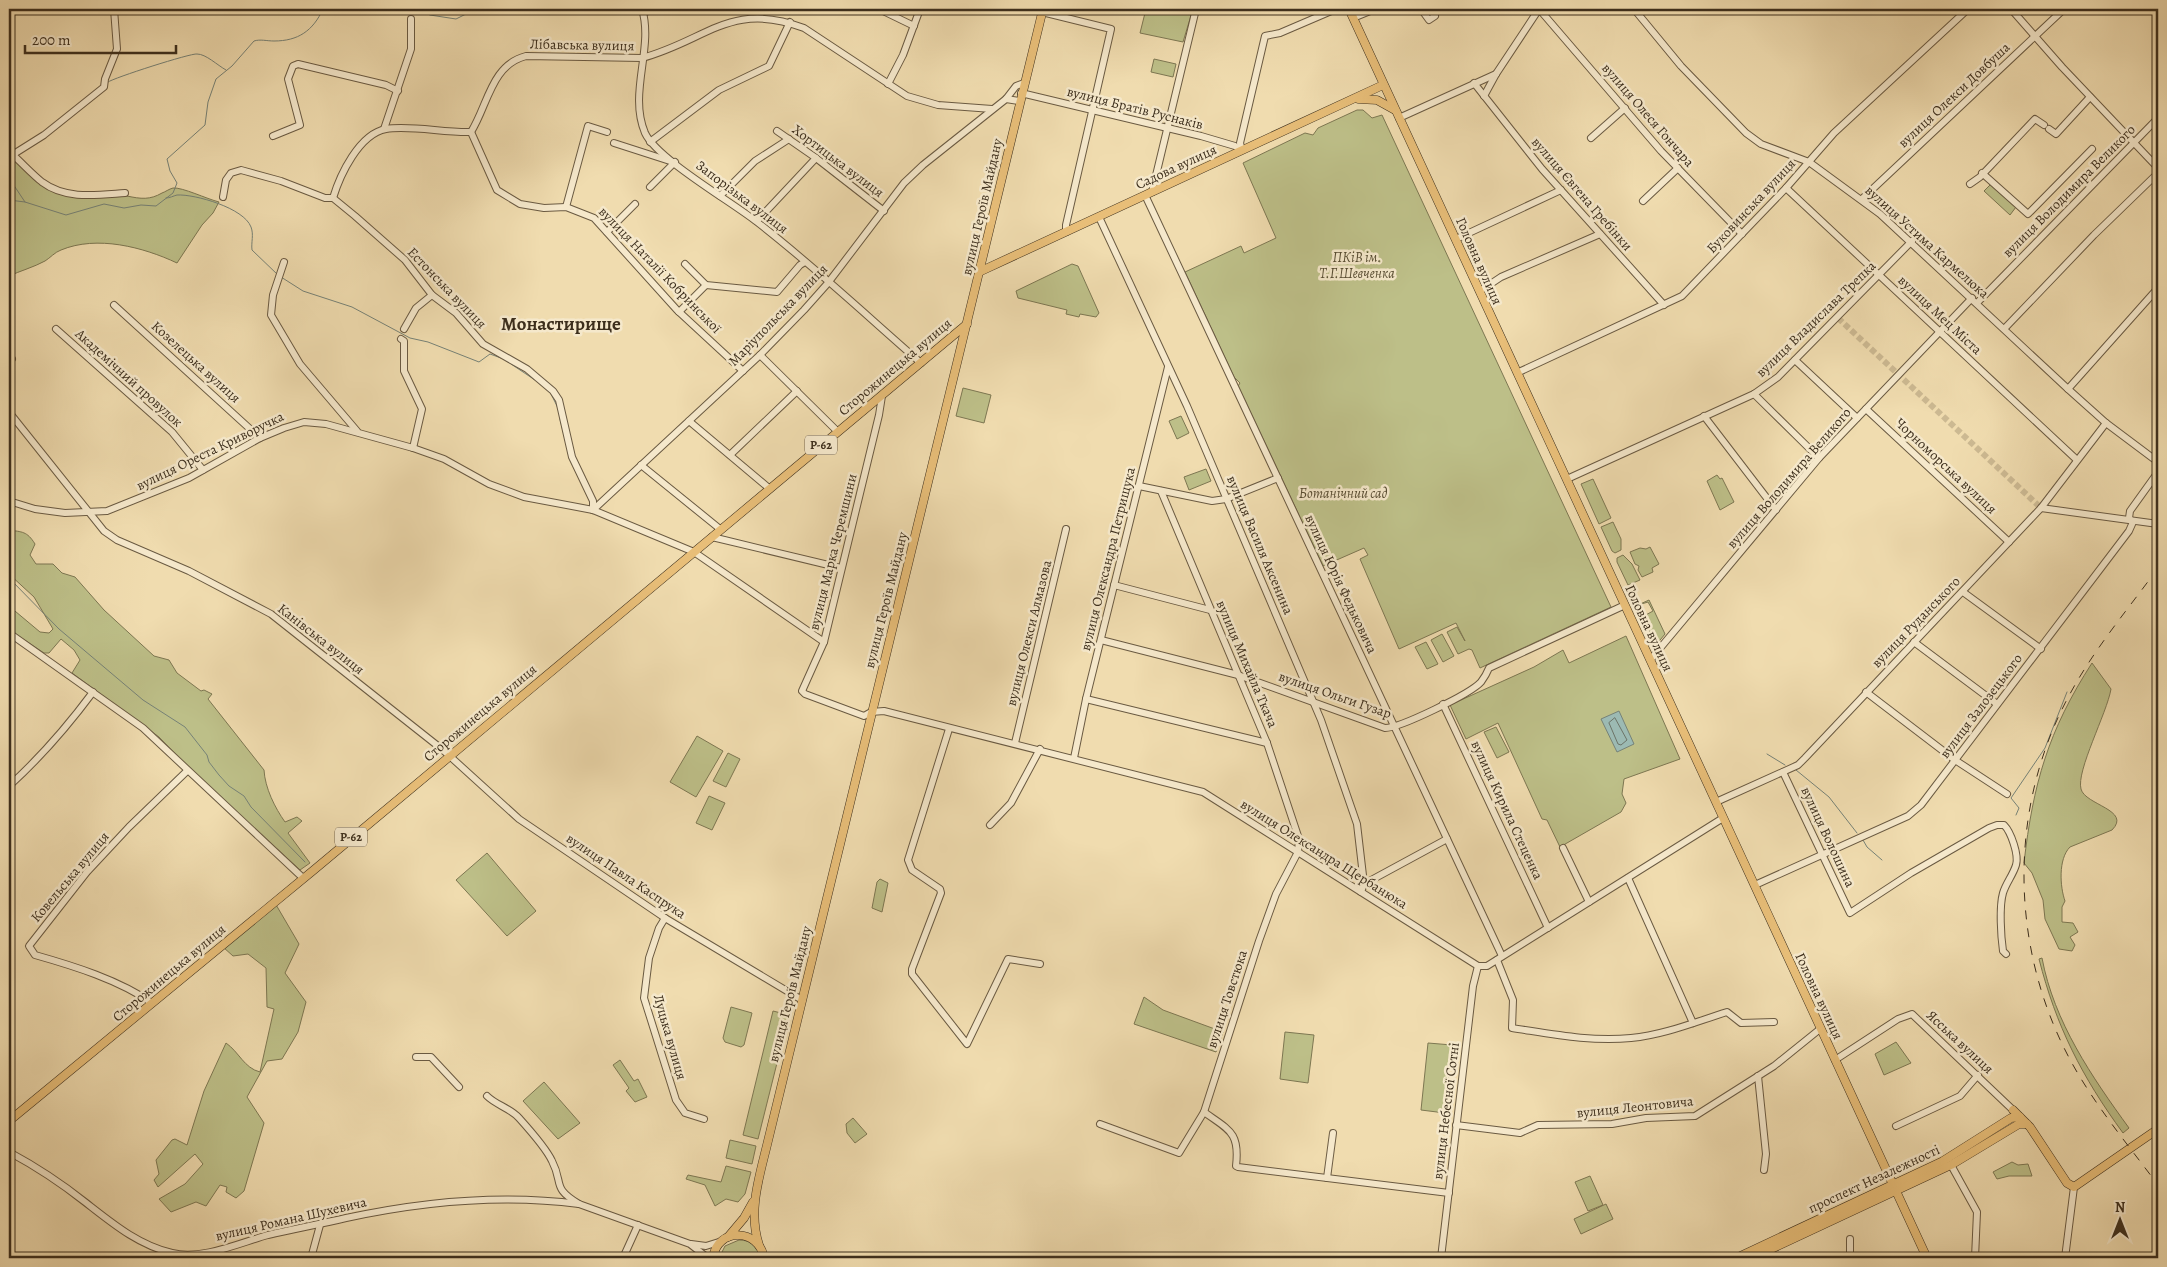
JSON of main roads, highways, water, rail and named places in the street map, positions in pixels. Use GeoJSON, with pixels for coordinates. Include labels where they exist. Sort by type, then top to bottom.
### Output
{"type":"FeatureCollection","features":[{"type":"Feature","properties":{"kind":"main road","name":"Головна вулиця"},"geometry":{"type":"LineString","coordinates":[[1349,9],[1384,88],[1519,372],[1820,1029],[1872,1136],[1893,1188],[1926,1258]]}},
{"type":"Feature","properties":{"kind":"main road","name":"вулиця Героїв Майдану"},"geometry":{"type":"LineString","coordinates":[[755,1198],[870,712],[967,324],[1042,10]]}},
{"type":"Feature","properties":{"kind":"main road","name":"Садова вулиця"},"geometry":{"type":"LineString","coordinates":[[979,272],[1354,99],[1384,88]]}},
{"type":"Feature","properties":{"kind":"main road"},"geometry":{"type":"LineString","coordinates":[[1376,100],[1383,95],[1384,88]]}},
{"type":"Feature","properties":{"kind":"main road"},"geometry":{"type":"LineString","coordinates":[[1354,99],[1376,100],[1397,114]]}},
{"type":"Feature","properties":{"kind":"main road","name":"Сторожинецька вулиця"},"geometry":{"type":"LineString","coordinates":[[9,1121],[967,324]]}},
{"type":"Feature","properties":{"kind":"main road"},"geometry":{"type":"LineString","coordinates":[[2011,1118],[2013,1110],[2027,1124],[2067,1183],[2074,1187],[2158,1128]]}},
{"type":"Feature","properties":{"kind":"main road","name":"проспект Незалежності"},"geometry":{"type":"LineString","coordinates":[[1752,1258],[1893,1188],[2011,1118],[2020,1117]]}},
{"type":"Feature","properties":{"kind":"main road","name":"проспект Незалежності"},"geometry":{"type":"LineString","coordinates":[[1736,1258],[1893,1188],[1951,1165],[2019,1124],[2027,1124]]}},
{"type":"Feature","properties":{"kind":"main road"},"geometry":{"type":"LineString","coordinates":[[713,1258],[715,1250],[744,1218],[755,1198]]}},
{"type":"Feature","properties":{"kind":"main road"},"geometry":{"type":"LineString","coordinates":[[755,1198],[754,1224],[764,1258]]}},
{"type":"Feature","properties":{"kind":"main road"},"geometry":{"type":"LineString","coordinates":[[724,1239],[743,1235],[753,1239],[770,1258]]}},
{"type":"Feature","properties":{"kind":"water"},"geometry":{"type":"Polygon","coordinates":[[[1619,711],[1634,744],[1617,752],[1601,719],[1619,711]]]}},
{"type":"Feature","properties":{"kind":"waterway"},"geometry":{"type":"LineString","coordinates":[[9,200],[25,202],[66,215],[104,204],[124,208],[141,205],[156,206],[173,193],[177,183],[170,171],[167,159],[205,125],[208,102],[216,79],[232,66],[254,41],[283,41],[297,37],[309,29],[323,9]]}},
{"type":"Feature","properties":{"kind":"waterway"},"geometry":{"type":"LineString","coordinates":[[416,9],[430,15],[456,19],[476,9]]}},
{"type":"Feature","properties":{"kind":"waterway"},"geometry":{"type":"LineString","coordinates":[[537,9],[552,9]]}},
{"type":"Feature","properties":{"kind":"waterway"},"geometry":{"type":"LineString","coordinates":[[108,82],[152,66],[197,54],[208,58],[226,70]]}},
{"type":"Feature","properties":{"kind":"waterway"},"geometry":{"type":"LineString","coordinates":[[9,178],[25,202]]}},
{"type":"Feature","properties":{"kind":"waterway"},"geometry":{"type":"LineString","coordinates":[[166,198],[177,195],[195,197],[218,203],[239,214],[247,220],[251,227],[252,250],[278,275]]}},
{"type":"Feature","properties":{"kind":"waterway"},"geometry":{"type":"LineString","coordinates":[[281,277],[303,291],[352,307],[410,338],[428,342],[479,362],[490,354],[501,358]]}},
{"type":"Feature","properties":{"kind":"waterway"},"geometry":{"type":"LineString","coordinates":[[505,360],[541,384]]}},
{"type":"Feature","properties":{"kind":"waterway"},"geometry":{"type":"LineString","coordinates":[[550,392],[558,408]]}},
{"type":"Feature","properties":{"kind":"waterway"},"geometry":{"type":"LineString","coordinates":[[560,419],[567,447]]}},
{"type":"Feature","properties":{"kind":"waterway"},"geometry":{"type":"LineString","coordinates":[[9,578],[59,629],[143,700],[185,727],[207,755],[209,762],[219,775],[229,786],[244,796],[251,807],[305,862]]}},
{"type":"Feature","properties":{"kind":"waterway"},"geometry":{"type":"LineString","coordinates":[[2016,815],[2019,808],[2011,798],[2045,748],[2067,692]]}},
{"type":"Feature","properties":{"kind":"waterway"},"geometry":{"type":"LineString","coordinates":[[1767,754],[1785,765]]}},
{"type":"Feature","properties":{"kind":"waterway"},"geometry":{"type":"LineString","coordinates":[[1796,770],[1829,797],[1857,833]]}},
{"type":"Feature","properties":{"kind":"waterway"},"geometry":{"type":"LineString","coordinates":[[1863,840],[1867,847],[1882,860]]}},
{"type":"Feature","properties":{"kind":"tunnel"},"geometry":{"type":"LineString","coordinates":[[1838,318],[2041,508]]}},
{"type":"Feature","properties":{"kind":"railway"},"geometry":{"type":"LineString","coordinates":[[2158,568],[2080,676],[2050,736],[2035,783],[2027,830],[2024,878],[2027,927],[2037,974],[2052,1021],[2073,1065],[2092,1096],[2158,1185]]}},
{"type":"Feature","properties":{"kind":"district","name":"Монастирище"},"geometry":{"type":"Point","coordinates":[561,324]}},
{"type":"Feature","properties":{"kind":"park label","name":"ПКіВ ім. Т.Г.Шевченка"},"geometry":{"type":"Point","coordinates":[1357,266]}},
{"type":"Feature","properties":{"kind":"park label","name":"Ботанічний сад"},"geometry":{"type":"Point","coordinates":[1343,493]}}]}
